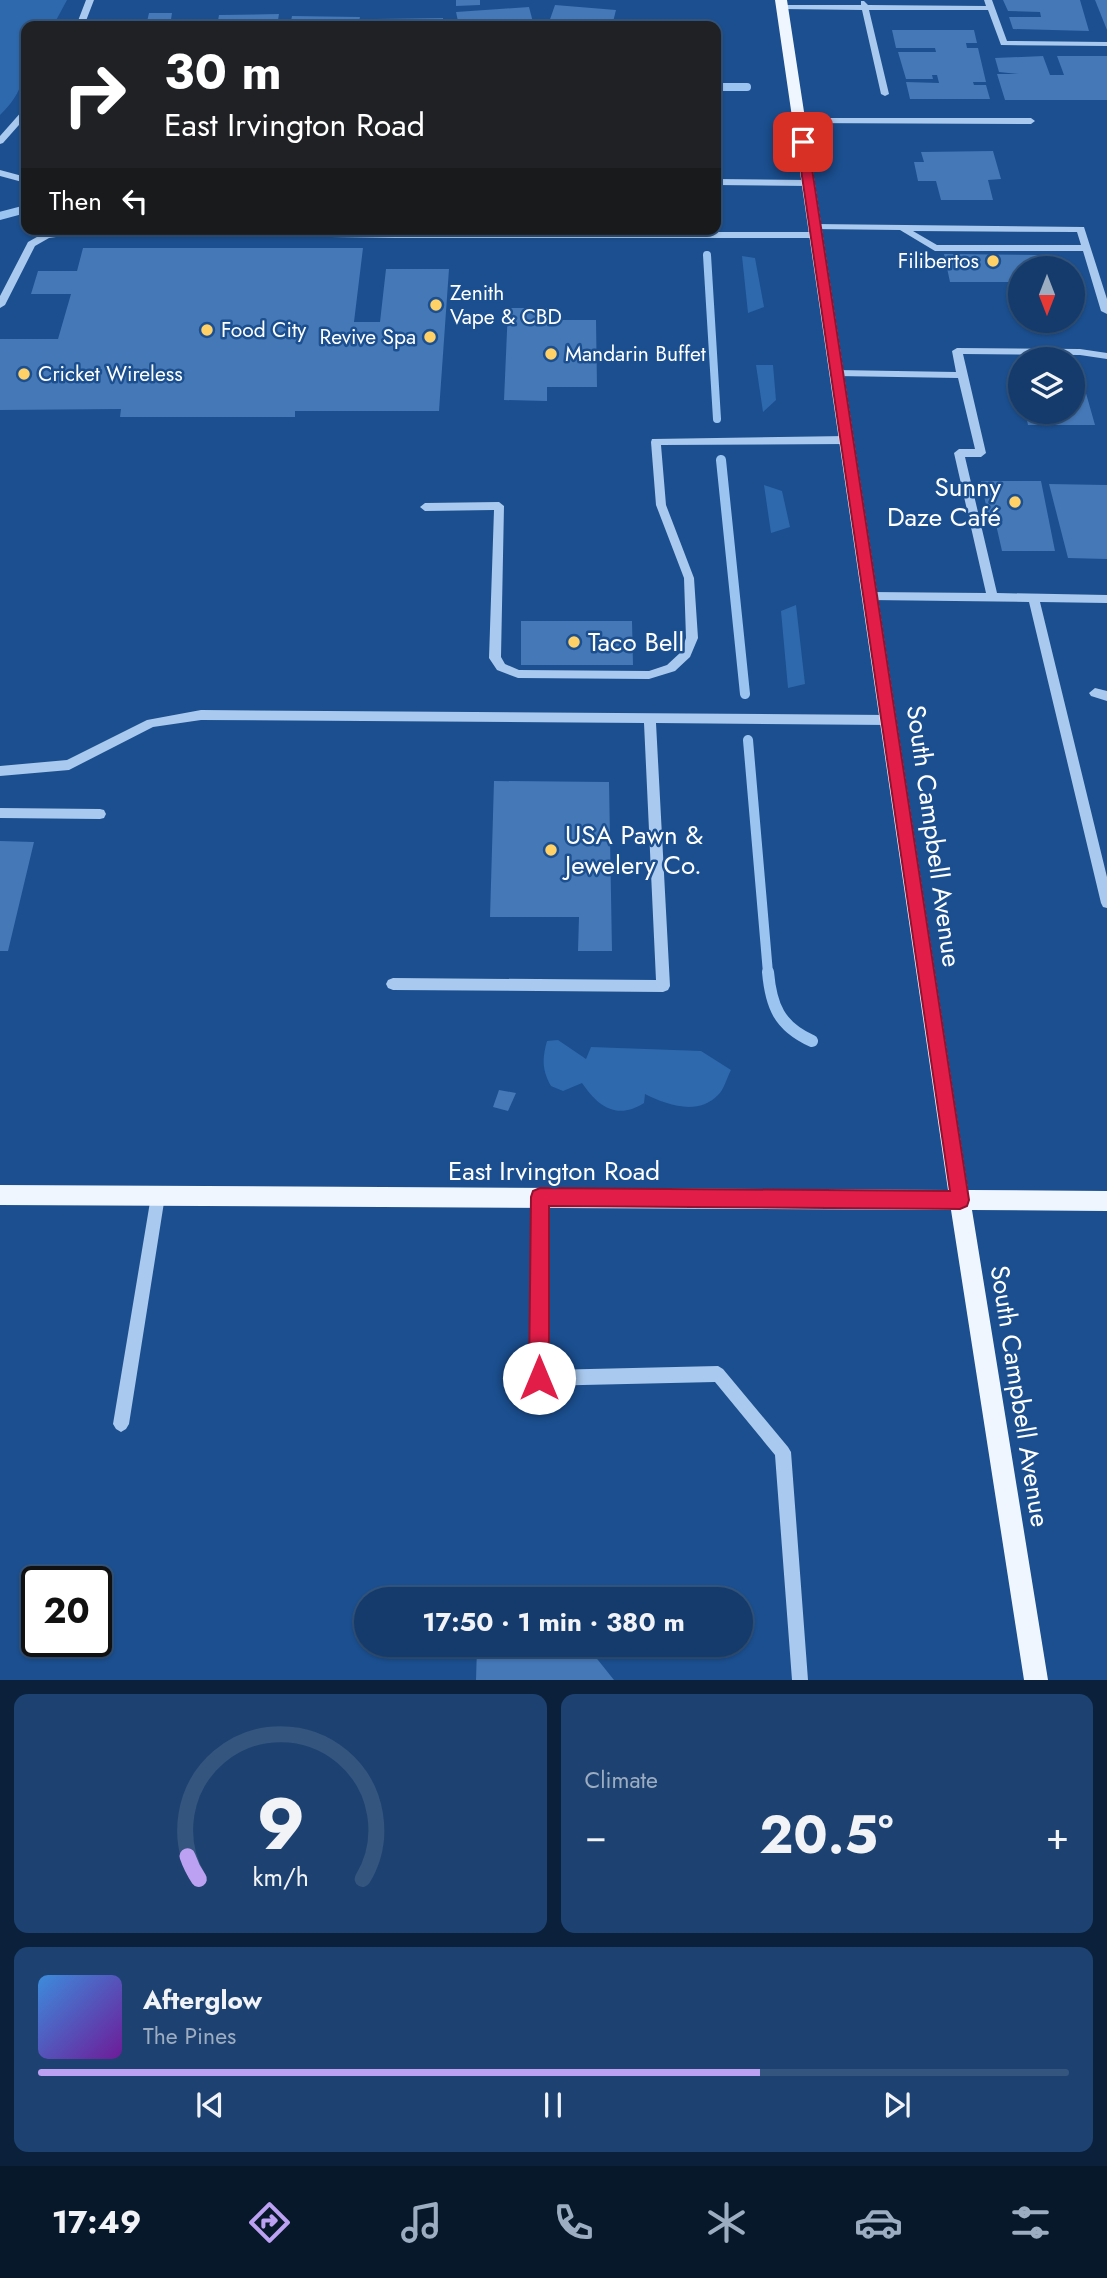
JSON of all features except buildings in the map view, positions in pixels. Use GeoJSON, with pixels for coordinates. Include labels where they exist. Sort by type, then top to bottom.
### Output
{"type":"FeatureCollection","features":[{"type":"Feature","properties":{"kind":"main road","name":"South Campbell Avenue"},"geometry":{"type":"LineString","coordinates":[[782,4],[960,1200],[1037,1679]]}},
{"type":"Feature","properties":{"kind":"main road","name":"East Irvington Road"},"geometry":{"type":"LineString","coordinates":[[0,1195],[1107,1201]]}},
{"type":"Feature","properties":{"kind":"street"},"geometry":{"type":"LineString","coordinates":[[82,21],[90,0]]}},
{"type":"Feature","properties":{"kind":"street"},"geometry":{"type":"LineString","coordinates":[[782,4],[989,4],[1004,43],[1107,44]]}},
{"type":"Feature","properties":{"kind":"street"},"geometry":{"type":"LineString","coordinates":[[865,4],[885,94]]}},
{"type":"Feature","properties":{"kind":"street"},"geometry":{"type":"LineString","coordinates":[[0,141],[21,118]]}},
{"type":"Feature","properties":{"kind":"street"},"geometry":{"type":"LineString","coordinates":[[800,121],[1031,121]]}},
{"type":"Feature","properties":{"kind":"street"},"geometry":{"type":"LineString","coordinates":[[0,173],[21,179]]}},
{"type":"Feature","properties":{"kind":"street"},"geometry":{"type":"LineString","coordinates":[[902,228],[935,248],[1087,248]]}},
{"type":"Feature","properties":{"kind":"street"},"geometry":{"type":"LineString","coordinates":[[721,232],[902,228],[1081,229],[1106,311]]}},
{"type":"Feature","properties":{"kind":"street"},"geometry":{"type":"LineString","coordinates":[[0,305],[31,244],[53,235]]}},
{"type":"Feature","properties":{"kind":"street"},"geometry":{"type":"LineString","coordinates":[[962,374],[981,453],[960,453],[992,597]]}},
{"type":"Feature","properties":{"kind":"street"},"geometry":{"type":"LineString","coordinates":[[425,507],[499,506],[495,658],[501,667],[518,674],[649,675],[671,668],[686,654],[692,638],[689,578],[661,505],[656,442],[847,440]]}},
{"type":"Feature","properties":{"kind":"street"},"geometry":{"type":"LineString","coordinates":[[870,596],[1107,599]]}},
{"type":"Feature","properties":{"kind":"street"},"geometry":{"type":"LineString","coordinates":[[1033,598],[1107,903]]}},
{"type":"Feature","properties":{"kind":"street"},"geometry":{"type":"LineString","coordinates":[[0,771],[69,765],[151,723],[201,715],[889,720]]}},
{"type":"Feature","properties":{"kind":"street"},"geometry":{"type":"LineString","coordinates":[[393,985],[663,986],[649,718]]}},
{"type":"Feature","properties":{"kind":"street"},"geometry":{"type":"LineString","coordinates":[[0,813],[100,814]]}},
{"type":"Feature","properties":{"kind":"street"},"geometry":{"type":"LineString","coordinates":[[121,1424],[158,1196]]}},
{"type":"Feature","properties":{"kind":"street"},"geometry":{"type":"LineString","coordinates":[[540,1197],[539,1378],[718,1374],[783,1452],[800,1679]]}},
{"type":"Feature","properties":{"kind":"lane"},"geometry":{"type":"LineString","coordinates":[[721,182],[809,183]]}},
{"type":"Feature","properties":{"kind":"lane"},"geometry":{"type":"LineString","coordinates":[[837,373],[962,374],[957,351],[1080,352],[1107,356]]}},
{"type":"Feature","properties":{"kind":"shaded area"},"geometry":{"type":"Polygon","coordinates":[[[0,0],[67,0],[56,21],[21,21],[21,85],[0,115],[0,0]]]}},
{"type":"Feature","properties":{"kind":"shaded area"},"geometry":{"type":"Polygon","coordinates":[[[742,256],[755,258],[764,307],[748,313],[742,256]]]}},
{"type":"Feature","properties":{"kind":"shaded area"},"geometry":{"type":"Polygon","coordinates":[[[756,365],[773,365],[776,400],[763,412],[756,365]]]}},
{"type":"Feature","properties":{"kind":"shaded area"},"geometry":{"type":"Polygon","coordinates":[[[764,485],[782,491],[790,527],[771,533],[764,485]]]}},
{"type":"Feature","properties":{"kind":"shaded area"},"geometry":{"type":"Polygon","coordinates":[[[796,605],[805,684],[788,688],[781,611],[796,605]]]}},
{"type":"Feature","properties":{"kind":"shaded area"},"geometry":{"type":"Polygon","coordinates":[[[558,1040],[586,1059],[591,1047],[701,1051],[731,1070],[720,1093],[701,1105],[672,1105],[645,1094],[644,1103],[625,1111],[616,1110],[601,1104],[582,1083],[563,1091],[551,1086],[544,1069],[544,1053],[547,1041],[558,1040]]]}},
{"type":"Feature","properties":{"kind":"waterway"},"geometry":{"type":"LineString","coordinates":[[721,87],[747,87]]}},
{"type":"Feature","properties":{"kind":"waterway"},"geometry":{"type":"LineString","coordinates":[[0,216],[21,210]]}},
{"type":"Feature","properties":{"kind":"waterway"},"geometry":{"type":"LineString","coordinates":[[707,255],[717,419]]}},
{"type":"Feature","properties":{"kind":"waterway"},"geometry":{"type":"LineString","coordinates":[[721,460],[745,694]]}},
{"type":"Feature","properties":{"kind":"waterway"},"geometry":{"type":"LineString","coordinates":[[748,740],[768,973]]}},
{"type":"Feature","properties":{"kind":"waterway"},"geometry":{"type":"LineString","coordinates":[[768,972],[775,1005],[784,1022],[812,1041]]}},
{"type":"Feature","properties":{"kind":"place","name":"Filibertos"},"geometry":{"type":"Point","coordinates":[993,261]}},
{"type":"Feature","properties":{"kind":"place","name":"Zenith Vape & CBD"},"geometry":{"type":"Point","coordinates":[436,305]}},
{"type":"Feature","properties":{"kind":"place","name":"Food City"},"geometry":{"type":"Point","coordinates":[207,330]}},
{"type":"Feature","properties":{"kind":"place","name":"Revive Spa"},"geometry":{"type":"Point","coordinates":[430,337]}},
{"type":"Feature","properties":{"kind":"place","name":"Mandarin Buffet"},"geometry":{"type":"Point","coordinates":[551,354]}},
{"type":"Feature","properties":{"kind":"place","name":"Cricket Wireless"},"geometry":{"type":"Point","coordinates":[24,374]}},
{"type":"Feature","properties":{"kind":"place","name":"Sunny Daze Café"},"geometry":{"type":"Point","coordinates":[1015,502]}},
{"type":"Feature","properties":{"kind":"place","name":"Taco Bell"},"geometry":{"type":"Point","coordinates":[574,642]}},
{"type":"Feature","properties":{"kind":"place","name":"USA Pawn & Jewelery Co."},"geometry":{"type":"Point","coordinates":[551,850]}},
{"type":"Feature","properties":{"kind":"route"},"geometry":{"type":"LineString","coordinates":[[539,1378],[540,1197],[960,1200],[803,142]]}}]}
